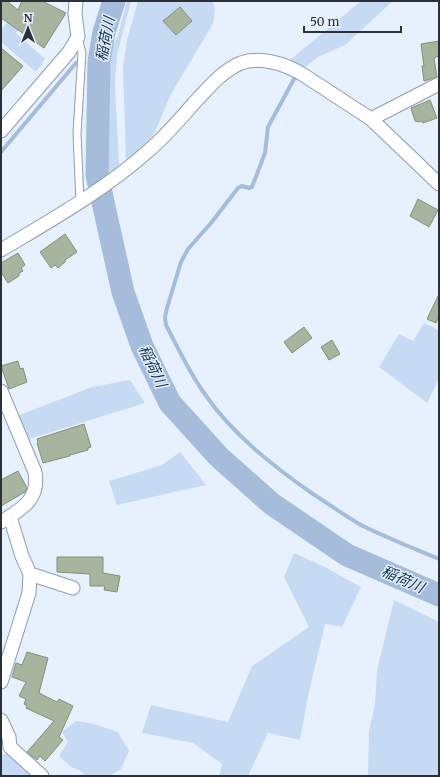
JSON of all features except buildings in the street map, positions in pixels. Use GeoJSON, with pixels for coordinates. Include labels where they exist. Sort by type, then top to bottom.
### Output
{"type":"FeatureCollection","features":[{"type":"Feature","properties":{"kind":"street"},"geometry":{"type":"LineString","coordinates":[[1,131],[69,52],[78,37],[75,14],[76,1]]}},
{"type":"Feature","properties":{"kind":"street"},"geometry":{"type":"LineString","coordinates":[[2,246],[82,200],[118,176],[161,139],[216,79],[235,66],[243,63],[267,61],[292,68],[371,119],[439,184]]}},
{"type":"Feature","properties":{"kind":"street"},"geometry":{"type":"LineString","coordinates":[[371,119],[439,84]]}},
{"type":"Feature","properties":{"kind":"street"},"geometry":{"type":"LineString","coordinates":[[1,391],[35,472],[37,481],[36,490],[28,503],[5,519],[30,574],[29,593],[1,682]]}},
{"type":"Feature","properties":{"kind":"street"},"geometry":{"type":"LineString","coordinates":[[30,574],[73,588]]}},
{"type":"Feature","properties":{"kind":"street"},"geometry":{"type":"LineString","coordinates":[[1,720],[9,737],[5,749],[42,776]]}},
{"type":"Feature","properties":{"kind":"lane"},"geometry":{"type":"LineString","coordinates":[[78,37],[82,53],[77,133],[82,200]]}},
{"type":"Feature","properties":{"kind":"shaded area"},"geometry":{"type":"Polygon","coordinates":[[[127,1],[131,1],[117,55],[115,86],[119,166],[100,178],[106,59],[118,35],[127,1]]]}},
{"type":"Feature","properties":{"kind":"shaded area"},"geometry":{"type":"Polygon","coordinates":[[[138,1],[213,1],[215,9],[213,24],[171,94],[154,134],[126,163],[123,66],[127,40],[138,1]]]}},
{"type":"Feature","properties":{"kind":"shaded area"},"geometry":{"type":"Polygon","coordinates":[[[361,1],[393,1],[345,45],[318,57],[305,67],[290,60],[361,1]]]}},
{"type":"Feature","properties":{"kind":"shaded area"},"geometry":{"type":"Polygon","coordinates":[[[13,15],[24,23],[16,33],[45,59],[36,72],[1,42],[1,30],[13,15]]]}},
{"type":"Feature","properties":{"kind":"shaded area"},"geometry":{"type":"Polygon","coordinates":[[[424,323],[439,330],[439,379],[427,403],[379,367],[399,334],[413,341],[424,323]]]}},
{"type":"Feature","properties":{"kind":"shaded area"},"geometry":{"type":"Polygon","coordinates":[[[130,380],[145,403],[26,440],[17,416],[92,387],[130,380]]]}},
{"type":"Feature","properties":{"kind":"shaded area"},"geometry":{"type":"Polygon","coordinates":[[[180,452],[206,485],[117,505],[109,481],[162,465],[180,452]]]}},
{"type":"Feature","properties":{"kind":"shaded area"},"geometry":{"type":"Polygon","coordinates":[[[294,553],[323,566],[361,587],[342,627],[325,624],[308,696],[300,740],[268,733],[248,776],[219,776],[222,764],[193,743],[142,733],[151,705],[228,722],[252,666],[309,627],[284,577],[294,553]]]}},
{"type":"Feature","properties":{"kind":"shaded area"},"geometry":{"type":"Polygon","coordinates":[[[394,600],[439,622],[439,776],[368,776],[369,731],[375,704],[377,670],[394,600]]]}},
{"type":"Feature","properties":{"kind":"shaded area"},"geometry":{"type":"Polygon","coordinates":[[[76,721],[90,723],[118,732],[129,751],[121,769],[109,776],[86,776],[79,770],[71,767],[59,756],[68,742],[62,732],[76,721]]]}},
{"type":"Feature","properties":{"kind":"shaded area"},"geometry":{"type":"Polygon","coordinates":[[[9,753],[36,776],[1,776],[1,755],[9,753]]]}},
{"type":"Feature","properties":{"kind":"waterway","name":"稲荷川"},"geometry":{"type":"LineString","coordinates":[[114,1],[104,32],[99,62],[97,175],[123,292],[142,346],[170,403],[219,457],[272,504],[347,555],[439,595]]}},
{"type":"Feature","properties":{"kind":"waterway"},"geometry":{"type":"LineString","coordinates":[[1,152],[76,63]]}},
{"type":"Feature","properties":{"kind":"waterway"},"geometry":{"type":"LineString","coordinates":[[294,79],[268,127],[265,153],[252,187],[249,188],[242,186],[238,188],[211,223],[188,249],[181,262],[167,308],[165,317],[166,325],[199,385],[215,408],[240,436],[268,461],[313,494],[361,525],[439,559]]}}]}
